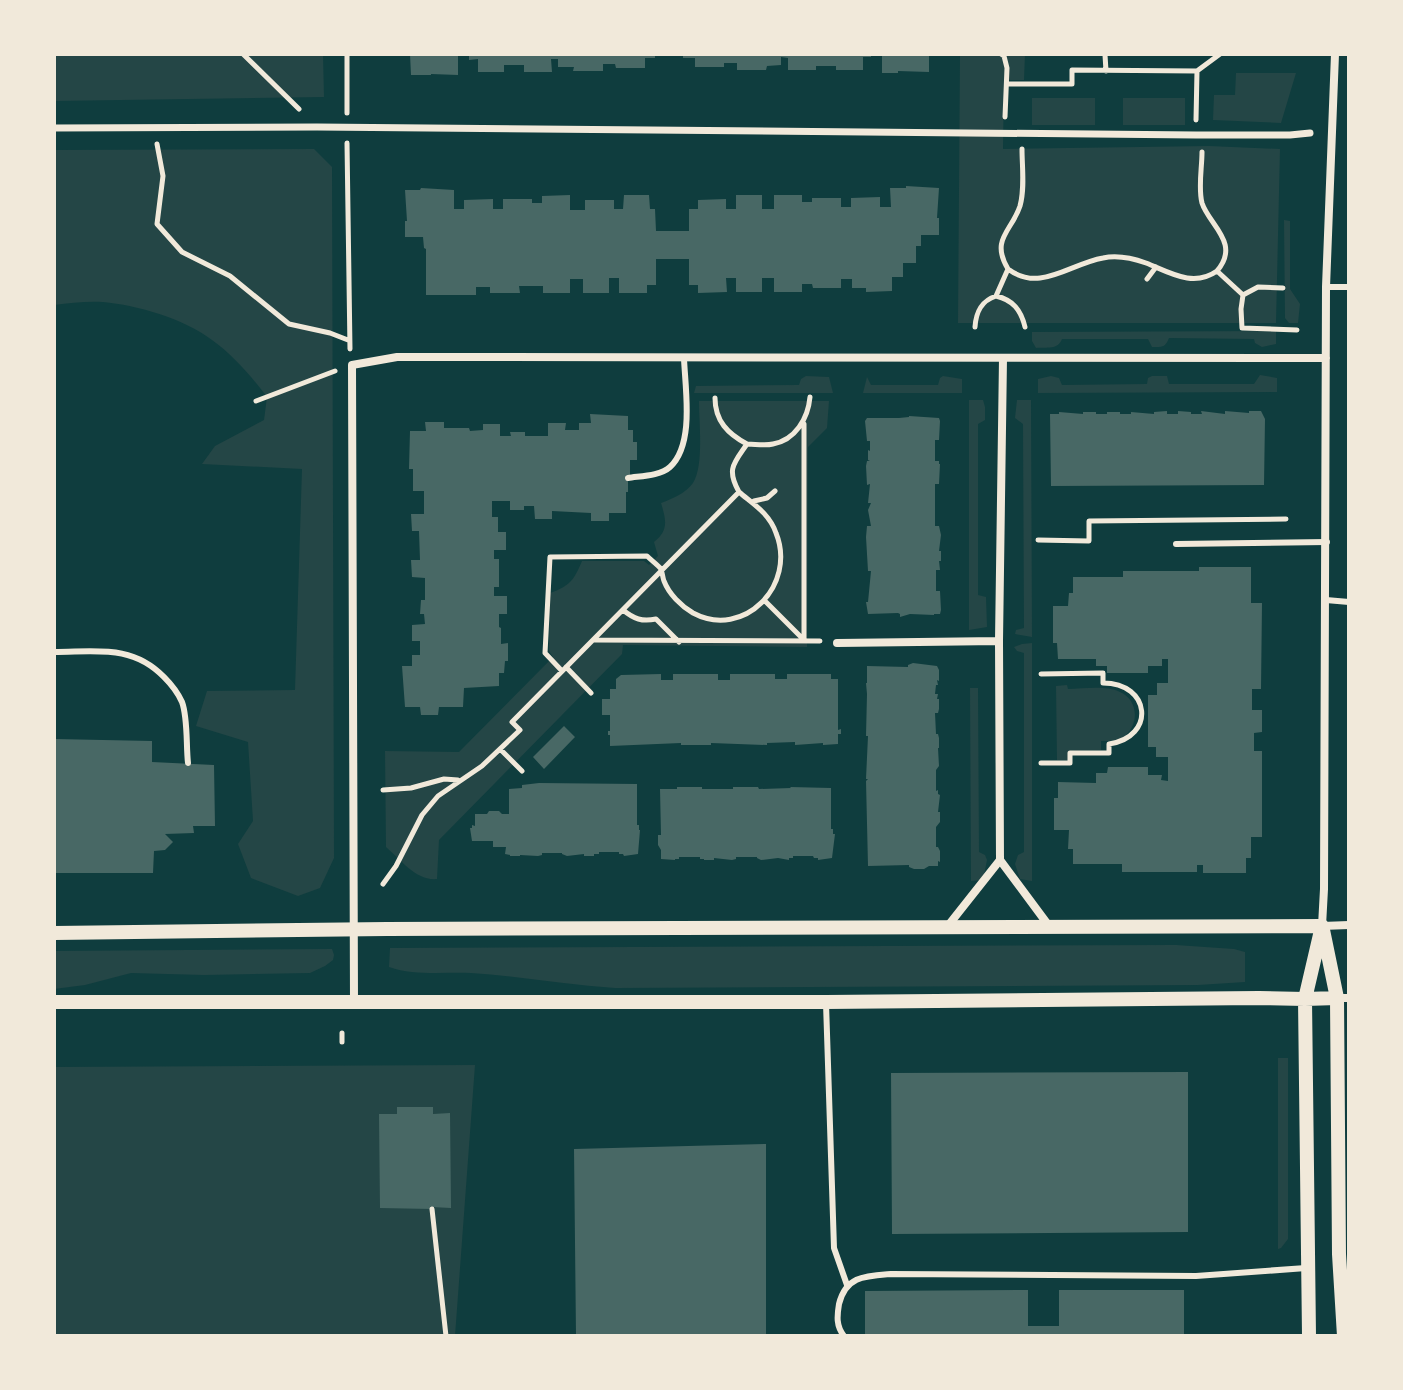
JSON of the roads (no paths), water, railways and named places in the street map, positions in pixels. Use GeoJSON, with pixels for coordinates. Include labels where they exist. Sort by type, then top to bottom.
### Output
{"type":"FeatureCollection","features":[{"type":"Feature","properties":{"kind":"street"},"geometry":{"type":"LineString","coordinates":[[1309,1336],[1305,999],[1322,926],[1324,889],[1326,287],[1335,54]]}},
{"type":"Feature","properties":{"kind":"street"},"geometry":{"type":"LineString","coordinates":[[54,128],[347,127],[1196,135],[1310,133]]}},
{"type":"Feature","properties":{"kind":"street"},"geometry":{"type":"LineString","coordinates":[[354,1002],[352,365],[397,357],[1326,358]]}},
{"type":"Feature","properties":{"kind":"street"},"geometry":{"type":"LineString","coordinates":[[1003,358],[1000,860],[1049,926]]}},
{"type":"Feature","properties":{"kind":"street"},"geometry":{"type":"LineString","coordinates":[[837,643],[999,641]]}},
{"type":"Feature","properties":{"kind":"street"},"geometry":{"type":"LineString","coordinates":[[947,927],[1000,860]]}},
{"type":"Feature","properties":{"kind":"street"},"geometry":{"type":"LineString","coordinates":[[54,933],[1349,925]]}},
{"type":"Feature","properties":{"kind":"street"},"geometry":{"type":"LineString","coordinates":[[1322,926],[1343,998],[1339,1254],[1344,1336]]}},
{"type":"Feature","properties":{"kind":"street"},"geometry":{"type":"LineString","coordinates":[[54,1002],[220,1004],[1343,998]]}},
{"type":"Feature","properties":{"kind":"lane"},"geometry":{"type":"LineString","coordinates":[[1326,287],[1349,287]]}},
{"type":"Feature","properties":{"kind":"lane"},"geometry":{"type":"LineString","coordinates":[[628,478],[670,468],[682,449],[687,429],[684,358]]}},
{"type":"Feature","properties":{"kind":"lane"},"geometry":{"type":"LineString","coordinates":[[1176,544],[1327,542]]}},
{"type":"Feature","properties":{"kind":"lane"},"geometry":{"type":"LineString","coordinates":[[1326,600],[1349,602]]}},
{"type":"Feature","properties":{"kind":"lane"},"geometry":{"type":"LineString","coordinates":[[54,652],[125,653],[155,667],[182,702],[188,763]]}},
{"type":"Feature","properties":{"kind":"lane"},"geometry":{"type":"LineString","coordinates":[[826,1002],[834,1248],[847,1285]]}},
{"type":"Feature","properties":{"kind":"lane"},"geometry":{"type":"LineString","coordinates":[[844,1336],[837,1316],[842,1293],[847,1285],[867,1276],[1196,1276],[1308,1268]]}}]}
